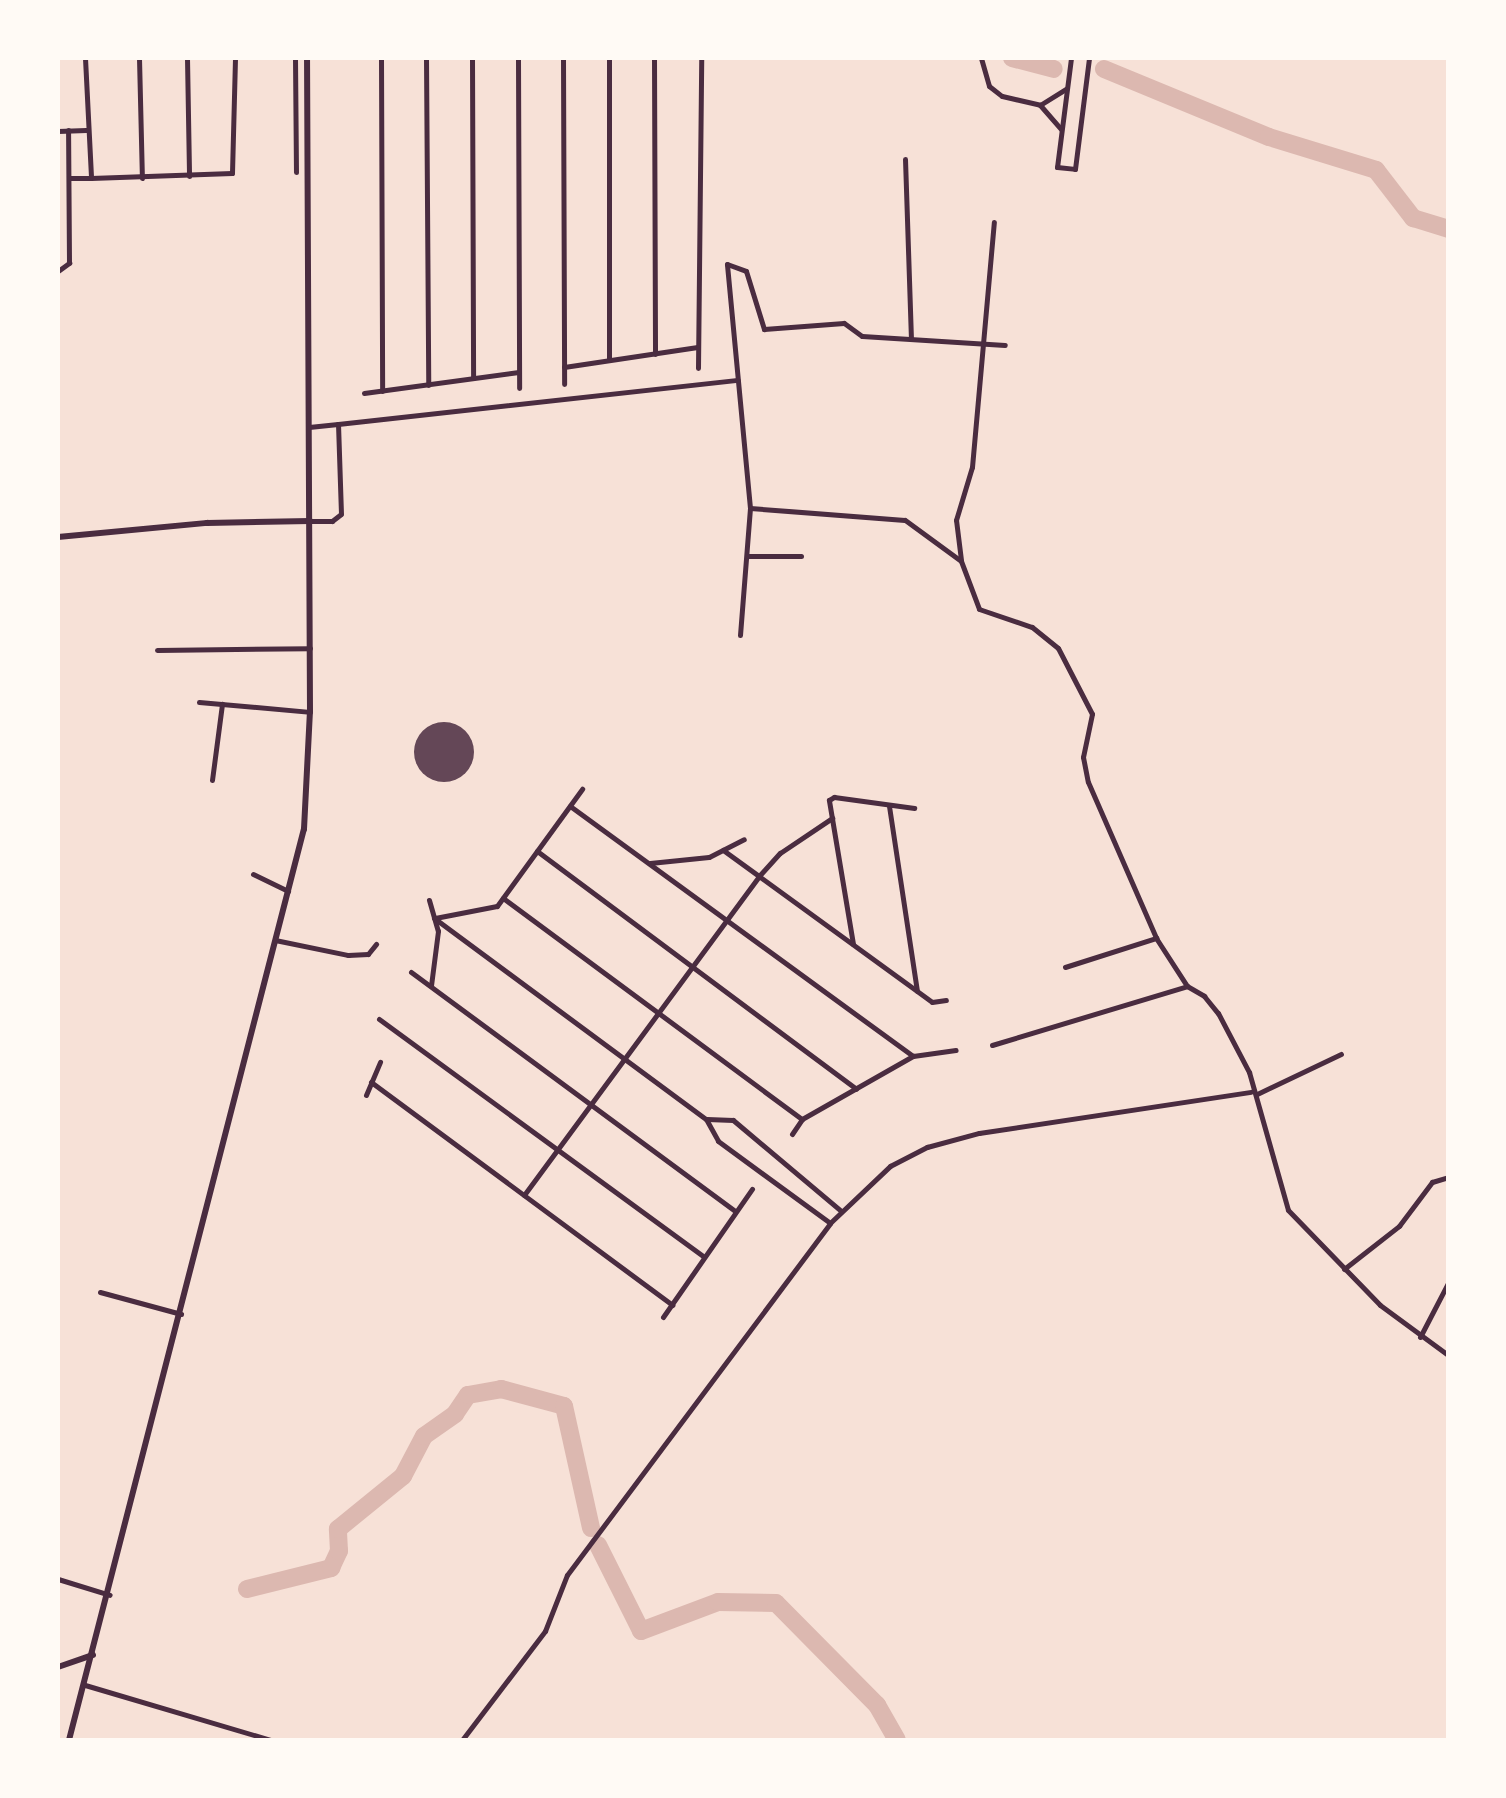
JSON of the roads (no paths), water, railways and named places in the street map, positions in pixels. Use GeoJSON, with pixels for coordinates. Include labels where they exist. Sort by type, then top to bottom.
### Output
{"type":"FeatureCollection","features":[{"type":"Feature","properties":{"kind":"street"},"geometry":{"type":"LineString","coordinates":[[85,58],[86,130],[91,178]]}},
{"type":"Feature","properties":{"kind":"street"},"geometry":{"type":"LineString","coordinates":[[139,58],[142,178]]}},
{"type":"Feature","properties":{"kind":"street"},"geometry":{"type":"LineString","coordinates":[[187,58],[189,176]]}},
{"type":"Feature","properties":{"kind":"street"},"geometry":{"type":"LineString","coordinates":[[69,178],[227,175],[235,169],[235,58]]}},
{"type":"Feature","properties":{"kind":"street"},"geometry":{"type":"LineString","coordinates":[[295,58],[296,172]]}},
{"type":"Feature","properties":{"kind":"street"},"geometry":{"type":"LineString","coordinates":[[69,1740],[110,1595],[304,829],[310,712],[307,58]]}},
{"type":"Feature","properties":{"kind":"street"},"geometry":{"type":"LineString","coordinates":[[381,58],[382,391]]}},
{"type":"Feature","properties":{"kind":"street"},"geometry":{"type":"LineString","coordinates":[[426,58],[428,385]]}},
{"type":"Feature","properties":{"kind":"street"},"geometry":{"type":"LineString","coordinates":[[472,58],[473,378]]}},
{"type":"Feature","properties":{"kind":"street"},"geometry":{"type":"LineString","coordinates":[[518,58],[519,388]]}},
{"type":"Feature","properties":{"kind":"street"},"geometry":{"type":"LineString","coordinates":[[563,58],[564,384]]}},
{"type":"Feature","properties":{"kind":"street"},"geometry":{"type":"LineString","coordinates":[[609,58],[609,360]]}},
{"type":"Feature","properties":{"kind":"street"},"geometry":{"type":"LineString","coordinates":[[654,58],[655,354]]}},
{"type":"Feature","properties":{"kind":"street"},"geometry":{"type":"LineString","coordinates":[[698,368],[701,58]]}},
{"type":"Feature","properties":{"kind":"street"},"geometry":{"type":"LineString","coordinates":[[981,58],[989,86],[1002,96],[1040,105],[1061,129]]}},
{"type":"Feature","properties":{"kind":"street"},"geometry":{"type":"LineString","coordinates":[[1071,58],[1057,167],[1075,169],[1089,58]]}},
{"type":"Feature","properties":{"kind":"street"},"geometry":{"type":"LineString","coordinates":[[295,68],[307,68]]}},
{"type":"Feature","properties":{"kind":"street"},"geometry":{"type":"LineString","coordinates":[[1040,105],[1067,88]]}},
{"type":"Feature","properties":{"kind":"street"},"geometry":{"type":"LineString","coordinates":[[295,110],[307,111]]}},
{"type":"Feature","properties":{"kind":"street"},"geometry":{"type":"LineString","coordinates":[[58,271],[69,263],[68,130]]}},
{"type":"Feature","properties":{"kind":"street"},"geometry":{"type":"LineString","coordinates":[[58,131],[86,130]]}},
{"type":"Feature","properties":{"kind":"street"},"geometry":{"type":"LineString","coordinates":[[905,159],[911,338]]}},
{"type":"Feature","properties":{"kind":"street"},"geometry":{"type":"LineString","coordinates":[[994,222],[971,475],[956,520],[961,561],[979,609],[1047,637],[1087,696],[1092,714],[1083,757],[1088,782],[1156,938],[1187,986],[1204,996],[1218,1013],[1254,1093],[1288,1210],[1344,1269],[1420,1337],[1448,1355]]}},
{"type":"Feature","properties":{"kind":"street"},"geometry":{"type":"LineString","coordinates":[[740,635],[750,508],[727,264],[746,271],[764,329],[844,323],[860,336],[1005,345]]}},
{"type":"Feature","properties":{"kind":"street"},"geometry":{"type":"LineString","coordinates":[[564,367],[698,347]]}},
{"type":"Feature","properties":{"kind":"street"},"geometry":{"type":"LineString","coordinates":[[364,393],[519,372]]}},
{"type":"Feature","properties":{"kind":"street"},"geometry":{"type":"LineString","coordinates":[[309,427],[738,380]]}},
{"type":"Feature","properties":{"kind":"street"},"geometry":{"type":"LineString","coordinates":[[58,537],[207,523],[332,521],[341,514],[338,424]]}},
{"type":"Feature","properties":{"kind":"street"},"geometry":{"type":"LineString","coordinates":[[750,508],[905,520],[961,561]]}},
{"type":"Feature","properties":{"kind":"street"},"geometry":{"type":"LineString","coordinates":[[748,556],[801,556]]}},
{"type":"Feature","properties":{"kind":"street"},"geometry":{"type":"LineString","coordinates":[[157,650],[310,648]]}},
{"type":"Feature","properties":{"kind":"street"},"geometry":{"type":"LineString","coordinates":[[199,702],[310,712]]}},
{"type":"Feature","properties":{"kind":"street"},"geometry":{"type":"LineString","coordinates":[[212,780],[222,704]]}},
{"type":"Feature","properties":{"kind":"street"},"geometry":{"type":"LineString","coordinates":[[434,918],[497,906],[582,789]]}},
{"type":"Feature","properties":{"kind":"street"},"geometry":{"type":"LineString","coordinates":[[854,945],[829,800],[834,797],[914,808]]}},
{"type":"Feature","properties":{"kind":"street"},"geometry":{"type":"LineString","coordinates":[[570,806],[913,1056]]}},
{"type":"Feature","properties":{"kind":"street"},"geometry":{"type":"LineString","coordinates":[[889,806],[918,992]]}},
{"type":"Feature","properties":{"kind":"street"},"geometry":{"type":"LineString","coordinates":[[524,1195],[759,876],[780,853],[832,818]]}},
{"type":"Feature","properties":{"kind":"street"},"geometry":{"type":"LineString","coordinates":[[649,863],[709,857],[744,839]]}},
{"type":"Feature","properties":{"kind":"street"},"geometry":{"type":"LineString","coordinates":[[723,850],[932,1002],[946,1000]]}},
{"type":"Feature","properties":{"kind":"street"},"geometry":{"type":"LineString","coordinates":[[537,851],[856,1089]]}},
{"type":"Feature","properties":{"kind":"street"},"geometry":{"type":"LineString","coordinates":[[253,874],[289,892]]}},
{"type":"Feature","properties":{"kind":"street"},"geometry":{"type":"LineString","coordinates":[[503,898],[802,1119]]}},
{"type":"Feature","properties":{"kind":"street"},"geometry":{"type":"LineString","coordinates":[[429,900],[438,931],[431,987]]}},
{"type":"Feature","properties":{"kind":"street"},"geometry":{"type":"LineString","coordinates":[[434,918],[706,1119],[718,1141],[830,1223]]}},
{"type":"Feature","properties":{"kind":"street"},"geometry":{"type":"LineString","coordinates":[[1065,967],[1156,938]]}},
{"type":"Feature","properties":{"kind":"street"},"geometry":{"type":"LineString","coordinates":[[275,940],[348,955],[368,954],[376,944]]}},
{"type":"Feature","properties":{"kind":"street"},"geometry":{"type":"LineString","coordinates":[[411,972],[735,1211]]}},
{"type":"Feature","properties":{"kind":"street"},"geometry":{"type":"LineString","coordinates":[[992,1045],[1187,986]]}},
{"type":"Feature","properties":{"kind":"street"},"geometry":{"type":"LineString","coordinates":[[379,1019],[703,1256]]}},
{"type":"Feature","properties":{"kind":"street"},"geometry":{"type":"LineString","coordinates":[[792,1134],[802,1119],[913,1056],[956,1050]]}},
{"type":"Feature","properties":{"kind":"street"},"geometry":{"type":"LineString","coordinates":[[462,1740],[545,1631],[567,1575],[840,1210],[890,1166],[927,1147],[979,1133],[1254,1093],[1341,1054]]}},
{"type":"Feature","properties":{"kind":"street"},"geometry":{"type":"LineString","coordinates":[[366,1095],[380,1062]]}},
{"type":"Feature","properties":{"kind":"street"},"geometry":{"type":"LineString","coordinates":[[371,1082],[672,1305]]}},
{"type":"Feature","properties":{"kind":"street"},"geometry":{"type":"LineString","coordinates":[[706,1119],[733,1120],[840,1210]]}},
{"type":"Feature","properties":{"kind":"street"},"geometry":{"type":"LineString","coordinates":[[1344,1269],[1399,1226],[1432,1182],[1448,1177]]}},
{"type":"Feature","properties":{"kind":"street"},"geometry":{"type":"LineString","coordinates":[[663,1317],[683,1282],[752,1189]]}},
{"type":"Feature","properties":{"kind":"street"},"geometry":{"type":"LineString","coordinates":[[1420,1337],[1448,1283]]}},
{"type":"Feature","properties":{"kind":"street"},"geometry":{"type":"LineString","coordinates":[[100,1292],[182,1315]]}},
{"type":"Feature","properties":{"kind":"street"},"geometry":{"type":"LineString","coordinates":[[58,1579],[110,1595]]}},
{"type":"Feature","properties":{"kind":"street"},"geometry":{"type":"LineString","coordinates":[[58,1667],[93,1655]]}},
{"type":"Feature","properties":{"kind":"street"},"geometry":{"type":"LineString","coordinates":[[85,1685],[271,1740]]}},
{"type":"Feature","properties":{"kind":"waterway"},"geometry":{"type":"LineString","coordinates":[[1012,58],[1054,69]]}},
{"type":"Feature","properties":{"kind":"waterway"},"geometry":{"type":"LineString","coordinates":[[1104,69],[1269,137],[1376,170],[1413,218],[1448,229]]}},
{"type":"Feature","properties":{"kind":"waterway"},"geometry":{"type":"LineString","coordinates":[[247,1589],[331,1568],[339,1551],[338,1529],[403,1476],[424,1436],[455,1414],[468,1395],[501,1389],[564,1406],[591,1528]]}},
{"type":"Feature","properties":{"kind":"waterway"},"geometry":{"type":"LineString","coordinates":[[598,1545],[641,1631],[718,1602],[776,1603],[877,1705],[897,1740]]}}]}
